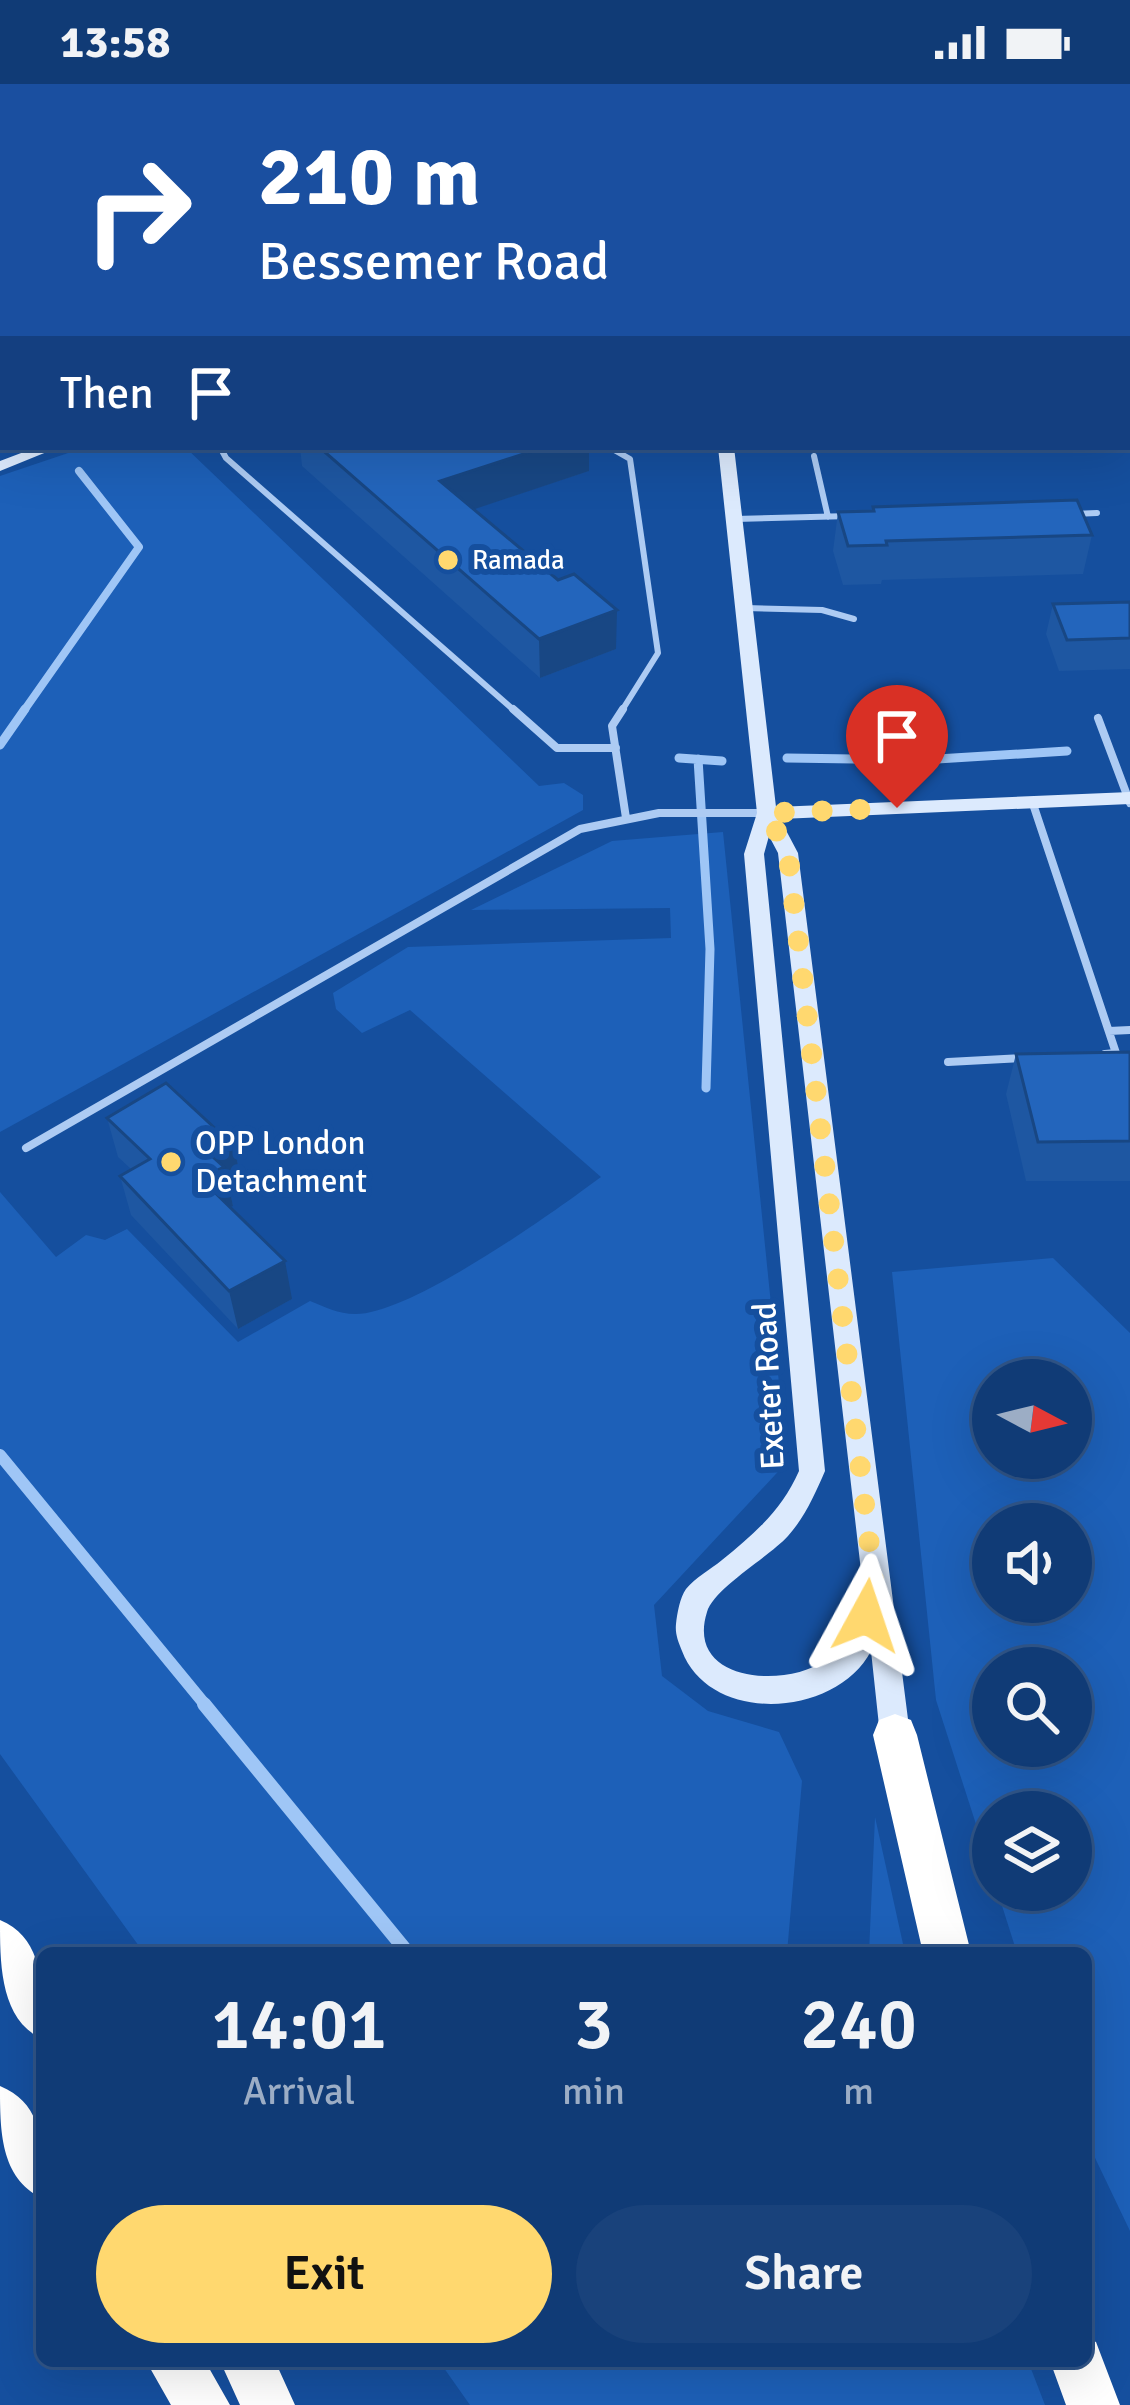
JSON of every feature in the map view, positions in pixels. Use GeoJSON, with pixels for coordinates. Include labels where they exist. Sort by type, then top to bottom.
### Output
{"type":"FeatureCollection","features":[{"type":"Feature","properties":{"kind":"highway"},"geometry":{"type":"LineString","coordinates":[[895,1735],[946,1947]]}},
{"type":"Feature","properties":{"kind":"highway"},"geometry":{"type":"LineString","coordinates":[[0,1944],[36,2005]]}},
{"type":"Feature","properties":{"kind":"highway"},"geometry":{"type":"LineString","coordinates":[[0,2110],[36,2162]]}},
{"type":"Feature","properties":{"kind":"highway"},"geometry":{"type":"LineString","coordinates":[[177,2367],[203,2405]]}},
{"type":"Feature","properties":{"kind":"highway"},"geometry":{"type":"LineString","coordinates":[[250,2367],[268,2405]]}},
{"type":"Feature","properties":{"kind":"highway"},"geometry":{"type":"LineString","coordinates":[[1079,2367],[1093,2405]]}},
{"type":"Feature","properties":{"kind":"street"},"geometry":{"type":"LineString","coordinates":[[0,466],[43,450]]}},
{"type":"Feature","properties":{"kind":"street","name":"Exeter Road"},"geometry":{"type":"LineString","coordinates":[[727,450],[767,813],[788,853],[895,1735]]}},
{"type":"Feature","properties":{"kind":"street"},"geometry":{"type":"LineString","coordinates":[[767,813],[1130,800]]}},
{"type":"Feature","properties":{"kind":"street","name":"Exeter Road"},"geometry":{"type":"LineString","coordinates":[[767,813],[754,854],[812,1471],[800,1505],[787,1521],[696,1598],[690,1635],[709,1669],[744,1689],[784,1693],[827,1680],[858,1648],[874,1584]]}},
{"type":"Feature","properties":{"kind":"lane"},"geometry":{"type":"LineString","coordinates":[[222,450],[557,748],[616,748]]}},
{"type":"Feature","properties":{"kind":"lane"},"geometry":{"type":"LineString","coordinates":[[614,450],[630,459],[658,653],[612,726],[626,818]]}},
{"type":"Feature","properties":{"kind":"lane"},"geometry":{"type":"LineString","coordinates":[[814,456],[828,517]]}},
{"type":"Feature","properties":{"kind":"lane"},"geometry":{"type":"LineString","coordinates":[[1052,515],[1097,513]]}},
{"type":"Feature","properties":{"kind":"lane"},"geometry":{"type":"LineString","coordinates":[[735,518],[871,516]]}},
{"type":"Feature","properties":{"kind":"lane"},"geometry":{"type":"LineString","coordinates":[[745,608],[822,610],[854,619]]}},
{"type":"Feature","properties":{"kind":"lane"},"geometry":{"type":"LineString","coordinates":[[1098,718],[1130,800]]}},
{"type":"Feature","properties":{"kind":"lane"},"geometry":{"type":"LineString","coordinates":[[1032,801],[1116,1053],[1096,1054]]}},
{"type":"Feature","properties":{"kind":"lane"},"geometry":{"type":"LineString","coordinates":[[26,1148],[526,856],[580,830],[659,814],[767,813]]}},
{"type":"Feature","properties":{"kind":"lane"},"geometry":{"type":"LineString","coordinates":[[1109,1031],[1130,1030]]}},
{"type":"Feature","properties":{"kind":"lane"},"geometry":{"type":"LineString","coordinates":[[948,1062],[1034,1058]]}},
{"type":"Feature","properties":{"kind":"shaded area"},"geometry":{"type":"Polygon","coordinates":[[[77,450],[188,450],[539,786],[564,783],[583,795],[583,810],[0,1132],[0,476],[77,450]]]}},
{"type":"Feature","properties":{"kind":"shaded area"},"geometry":{"type":"Polygon","coordinates":[[[723,832],[787,1462],[654,1605],[662,1676],[708,1711],[779,1732],[802,1781],[788,1947],[140,1947],[0,1754],[0,1192],[56,1257],[86,1235],[105,1240],[127,1229],[238,1342],[310,1301],[355,1314],[379,1310],[445,1280],[601,1177],[410,1010],[362,1033],[336,1009],[333,993],[408,947],[671,938],[670,908],[471,910],[612,841],[723,832]]]}},
{"type":"Feature","properties":{"kind":"shaded area"},"geometry":{"type":"Polygon","coordinates":[[[1053,1258],[1130,1333],[1130,2231],[1092,2152],[1092,1947],[1015,1947],[1004,1911],[1092,1911],[1092,1791],[972,1791],[972,1812],[936,1700],[892,1272],[1053,1258]]]}},
{"type":"Feature","properties":{"kind":"shaded area"},"geometry":{"type":"Polygon","coordinates":[[[875,1817],[904,1947],[869,1947],[875,1817]]]}},
{"type":"Feature","properties":{"kind":"shaded area"},"geometry":{"type":"Polygon","coordinates":[[[443,2367],[1030,2367],[1045,2405],[470,2405],[443,2367]]]}},
{"type":"Feature","properties":{"kind":"building"},"geometry":{"type":"Polygon","coordinates":[[[322,450],[536,450],[440,481],[558,580],[574,574],[617,610],[539,639],[322,450]]]}},
{"type":"Feature","properties":{"kind":"building"},"geometry":{"type":"Polygon","coordinates":[[[1077,500],[1092,535],[848,546],[838,512],[874,511],[873,507],[1077,500]]]}},
{"type":"Feature","properties":{"kind":"building"},"geometry":{"type":"Polygon","coordinates":[[[1130,602],[1130,638],[1067,640],[1053,604],[1130,602]]]}},
{"type":"Feature","properties":{"kind":"building"},"geometry":{"type":"Polygon","coordinates":[[[1130,1052],[1130,1141],[1038,1142],[1016,1054],[1130,1052]]]}},
{"type":"Feature","properties":{"kind":"building"},"geometry":{"type":"Polygon","coordinates":[[[166,1083],[234,1146],[213,1157],[224,1167],[200,1178],[285,1261],[229,1291],[120,1176],[150,1159],[107,1118],[166,1083]]]}},
{"type":"Feature","properties":{"kind":"waterway"},"geometry":{"type":"LineString","coordinates":[[23,712],[139,547],[79,471]]}},
{"type":"Feature","properties":{"kind":"waterway"},"geometry":{"type":"LineString","coordinates":[[0,745],[25,709]]}},
{"type":"Feature","properties":{"kind":"waterway"},"geometry":{"type":"LineString","coordinates":[[787,758],[921,760],[1067,751]]}},
{"type":"Feature","properties":{"kind":"waterway"},"geometry":{"type":"LineString","coordinates":[[679,758],[698,759]]}},
{"type":"Feature","properties":{"kind":"waterway"},"geometry":{"type":"LineString","coordinates":[[698,759],[722,761]]}},
{"type":"Feature","properties":{"kind":"waterway"},"geometry":{"type":"LineString","coordinates":[[698,759],[710,949],[706,1088]]}},
{"type":"Feature","properties":{"kind":"waterway"},"geometry":{"type":"LineString","coordinates":[[0,1455],[207,1707]]}},
{"type":"Feature","properties":{"kind":"waterway"},"geometry":{"type":"LineString","coordinates":[[204,1704],[403,1947]]}},
{"type":"Feature","properties":{"kind":"place","name":"Ramada"},"geometry":{"type":"Point","coordinates":[448,560]}},
{"type":"Feature","properties":{"kind":"place","name":"OPP London Detachment"},"geometry":{"type":"Point","coordinates":[171,1162]}},
{"type":"Feature","properties":{"kind":"route"},"geometry":{"type":"LineString","coordinates":[[866,1616],[874,1584],[788,853],[767,813],[897,808]]}}]}
